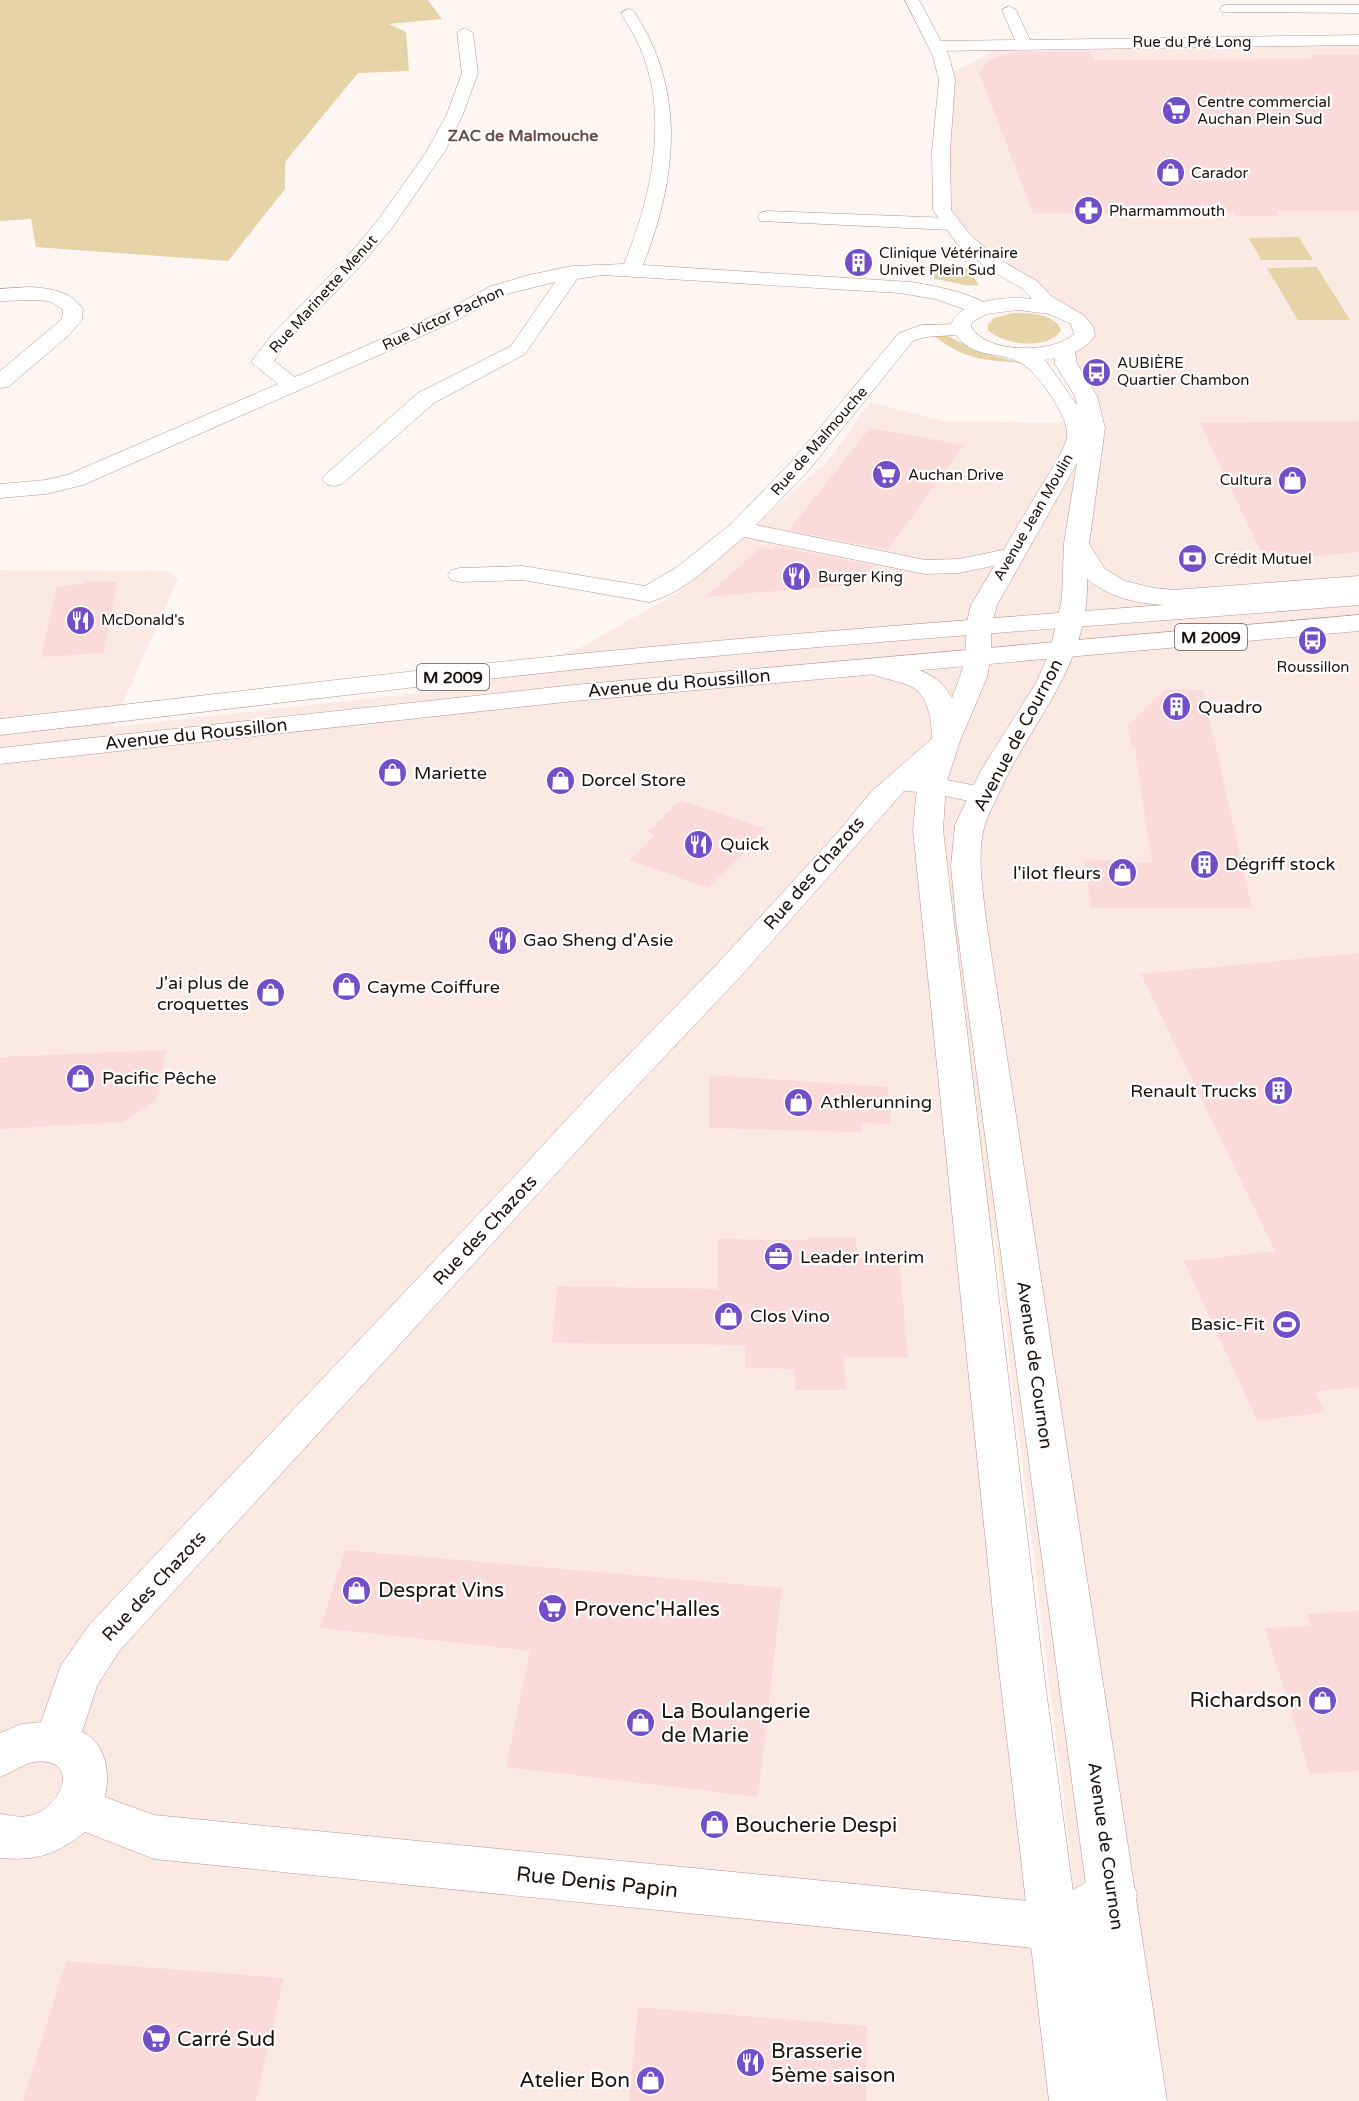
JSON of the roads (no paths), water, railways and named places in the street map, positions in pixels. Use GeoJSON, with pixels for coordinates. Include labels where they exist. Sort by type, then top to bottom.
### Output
{"type":"FeatureCollection","features":[{"type":"Feature","properties":{"kind":"street"},"geometry":{"type":"LineString","coordinates":[[912,0],[941,56],[947,80],[941,152],[942,210],[964,240],[995,265],[1019,277],[1044,300],[1076,318],[1085,331],[1079,343],[1064,350],[1022,354],[983,346],[973,341],[962,330],[961,324],[964,318],[1006,298],[1007,286],[995,265]]}},
{"type":"Feature","properties":{"kind":"street"},"geometry":{"type":"LineString","coordinates":[[1221,8],[1359,9]]}},
{"type":"Feature","properties":{"kind":"street"},"geometry":{"type":"LineString","coordinates":[[1009,10],[1024,43]]}},
{"type":"Feature","properties":{"kind":"street"},"geometry":{"type":"LineString","coordinates":[[628,13],[643,34],[652,54],[660,88],[663,122],[662,153],[651,223],[631,270]]}},
{"type":"Feature","properties":{"kind":"street"},"geometry":{"type":"LineString","coordinates":[[1167,42],[1165,38],[1195,25]]}},
{"type":"Feature","properties":{"kind":"street","name":"Rue Marinette Menut"},"geometry":{"type":"LineString","coordinates":[[291,384],[262,362],[278,340],[349,267],[385,224],[436,151],[455,114],[470,73],[465,33]]}},
{"type":"Feature","properties":{"kind":"street","name":"Rue du Pré Long"},"geometry":{"type":"LineString","coordinates":[[936,46],[1359,40]]}},
{"type":"Feature","properties":{"kind":"street"},"geometry":{"type":"LineString","coordinates":[[767,217],[951,224]]}},
{"type":"Feature","properties":{"kind":"street","name":"Rue Victor Pachon"},"geometry":{"type":"LineString","coordinates":[[0,491],[46,487],[75,480],[454,315],[496,291],[572,272],[603,269],[631,270],[929,290],[991,307]]}},
{"type":"Feature","properties":{"kind":"street"},"geometry":{"type":"LineString","coordinates":[[334,479],[426,398],[518,350],[572,272]]}},
{"type":"Feature","properties":{"kind":"street"},"geometry":{"type":"LineString","coordinates":[[0,295],[50,295],[66,300],[73,309],[72,320],[61,332],[0,382]]}},
{"type":"Feature","properties":{"kind":"street"},"geometry":{"type":"LineString","coordinates":[[991,307],[1025,304],[1060,310]]}},
{"type":"Feature","properties":{"kind":"street","name":"Rue de Malmouche"},"geometry":{"type":"LineString","coordinates":[[460,575],[523,573],[649,594],[686,572],[739,529],[800,466],[906,337],[922,331],[962,330]]}},
{"type":"Feature","properties":{"kind":"street","name":"Avenue Jean Moulin"},"geometry":{"type":"LineString","coordinates":[[1064,350],[1066,364],[1086,396],[1094,428],[1074,563],[1075,598],[1070,621]]}},
{"type":"Feature","properties":{"kind":"street","name":"Avenue Jean Moulin"},"geometry":{"type":"LineString","coordinates":[[978,642],[986,600],[1066,463],[1077,437],[1077,423],[1070,410],[1040,366],[1022,354]]}},
{"type":"Feature","properties":{"kind":"street"},"geometry":{"type":"LineString","coordinates":[[739,529],[925,567],[959,566],[1012,555]]}},
{"type":"Feature","properties":{"kind":"street"},"geometry":{"type":"LineString","coordinates":[[1077,543],[1094,572],[1112,584],[1159,596],[1216,600],[1359,583]]}},
{"type":"Feature","properties":{"kind":"street","name":"Avenue du Roussillon"},"geometry":{"type":"LineString","coordinates":[[0,756],[574,693],[874,666],[1070,621],[1216,600],[1262,604],[1359,597]]}},
{"type":"Feature","properties":{"kind":"street","name":"Avenue de Cournon"},"geometry":{"type":"LineString","coordinates":[[1070,621],[1063,651],[1049,683],[982,795],[970,825],[966,843],[966,866],[1141,2101]]}},
{"type":"Feature","properties":{"kind":"street","name":"Avenue du Roussillon"},"geometry":{"type":"LineString","coordinates":[[0,727],[656,654],[978,642],[1063,651],[1359,623]]}},
{"type":"Feature","properties":{"kind":"street"},"geometry":{"type":"LineString","coordinates":[[914,783],[946,741],[974,677],[978,642]]}},
{"type":"Feature","properties":{"kind":"street"},"geometry":{"type":"LineString","coordinates":[[874,666],[918,680],[933,690],[939,700],[946,741]]}},
{"type":"Feature","properties":{"kind":"street"},"geometry":{"type":"LineString","coordinates":[[914,783],[982,795]]}},
{"type":"Feature","properties":{"kind":"street"},"geometry":{"type":"LineString","coordinates":[[914,783],[928,830],[1014,1606],[1075,2101]]}},
{"type":"Feature","properties":{"kind":"street","name":"Rue des Chazots"},"geometry":{"type":"LineString","coordinates":[[56,1742],[77,1679],[105,1637],[606,1098],[730,969],[849,837],[859,822],[914,783]]}},
{"type":"Feature","properties":{"kind":"street"},"geometry":{"type":"LineString","coordinates":[[0,1757],[19,1745],[39,1741],[56,1742],[69,1747],[79,1756],[85,1767],[87,1780],[85,1795],[77,1808],[65,1822],[49,1833],[31,1839],[14,1840],[0,1836]]}},
{"type":"Feature","properties":{"kind":"street","name":"Rue Denis Papin"},"geometry":{"type":"LineString","coordinates":[[77,1808],[154,1837],[1053,1927]]}},
{"type":"Feature","properties":{"kind":"street"},"geometry":{"type":"LineString","coordinates":[[1053,1927],[1113,1893]]}},
{"type":"Feature","properties":{"kind":"street"},"geometry":{"type":"LineString","coordinates":[[1053,1927],[1090,1962],[1108,2101]]}},
{"type":"Feature","properties":{"kind":"place","name":"Centre commercial Auchan Plein Sud"},"geometry":{"type":"Point","coordinates":[1176,111]}},
{"type":"Feature","properties":{"kind":"place","name":"Carador"},"geometry":{"type":"Point","coordinates":[1170,173]}},
{"type":"Feature","properties":{"kind":"place","name":"Pharmammouth"},"geometry":{"type":"Point","coordinates":[1088,211]}},
{"type":"Feature","properties":{"kind":"place","name":"Clinique Vétérinaire Univet Plein Sud"},"geometry":{"type":"Point","coordinates":[858,262]}},
{"type":"Feature","properties":{"kind":"place","name":"AUBIÈRE Quartier Chambon"},"geometry":{"type":"Point","coordinates":[1096,372]}},
{"type":"Feature","properties":{"kind":"place","name":"Auchan Drive"},"geometry":{"type":"Point","coordinates":[887,475]}},
{"type":"Feature","properties":{"kind":"place","name":"Cultura"},"geometry":{"type":"Point","coordinates":[1293,480]}},
{"type":"Feature","properties":{"kind":"place","name":"Crédit Mutuel"},"geometry":{"type":"Point","coordinates":[1193,559]}},
{"type":"Feature","properties":{"kind":"place","name":"Burger King"},"geometry":{"type":"Point","coordinates":[797,577]}},
{"type":"Feature","properties":{"kind":"place","name":"McDonald's"},"geometry":{"type":"Point","coordinates":[80,620]}},
{"type":"Feature","properties":{"kind":"place","name":"Roussillon"},"geometry":{"type":"Point","coordinates":[1313,640]}},
{"type":"Feature","properties":{"kind":"place","name":"Quadro"},"geometry":{"type":"Point","coordinates":[1177,707]}},
{"type":"Feature","properties":{"kind":"place","name":"Mariette"},"geometry":{"type":"Point","coordinates":[393,773]}},
{"type":"Feature","properties":{"kind":"place","name":"Dorcel Store"},"geometry":{"type":"Point","coordinates":[560,780]}},
{"type":"Feature","properties":{"kind":"place","name":"Quick"},"geometry":{"type":"Point","coordinates":[699,844]}},
{"type":"Feature","properties":{"kind":"place","name":"Dégriff stock"},"geometry":{"type":"Point","coordinates":[1204,864]}},
{"type":"Feature","properties":{"kind":"place","name":"l'ilot fleurs"},"geometry":{"type":"Point","coordinates":[1122,873]}},
{"type":"Feature","properties":{"kind":"place","name":"Gao Sheng d'Asie"},"geometry":{"type":"Point","coordinates":[502,940]}},
{"type":"Feature","properties":{"kind":"place","name":"Cayme Coiffure"},"geometry":{"type":"Point","coordinates":[346,987]}},
{"type":"Feature","properties":{"kind":"place","name":"J'ai plus de croquettes"},"geometry":{"type":"Point","coordinates":[270,993]}},
{"type":"Feature","properties":{"kind":"place","name":"Pacific Pêche"},"geometry":{"type":"Point","coordinates":[81,1078]}},
{"type":"Feature","properties":{"kind":"place","name":"Renault Trucks"},"geometry":{"type":"Point","coordinates":[1278,1091]}},
{"type":"Feature","properties":{"kind":"place","name":"Athlerunning"},"geometry":{"type":"Point","coordinates":[799,1102]}},
{"type":"Feature","properties":{"kind":"place","name":"Leader Interim"},"geometry":{"type":"Point","coordinates":[779,1257]}},
{"type":"Feature","properties":{"kind":"place","name":"Clos Vino"},"geometry":{"type":"Point","coordinates":[729,1316]}},
{"type":"Feature","properties":{"kind":"place","name":"Basic-Fit"},"geometry":{"type":"Point","coordinates":[1286,1324]}},
{"type":"Feature","properties":{"kind":"place","name":"Desprat Vins"},"geometry":{"type":"Point","coordinates":[357,1590]}},
{"type":"Feature","properties":{"kind":"place","name":"Provenc'Halles"},"geometry":{"type":"Point","coordinates":[553,1609]}},
{"type":"Feature","properties":{"kind":"place","name":"Richardson"},"geometry":{"type":"Point","coordinates":[1323,1700]}},
{"type":"Feature","properties":{"kind":"place","name":"La Boulangerie de Marie"},"geometry":{"type":"Point","coordinates":[640,1723]}},
{"type":"Feature","properties":{"kind":"place","name":"Boucherie Despi"},"geometry":{"type":"Point","coordinates":[714,1825]}},
{"type":"Feature","properties":{"kind":"place","name":"Carré Sud"},"geometry":{"type":"Point","coordinates":[156,2039]}},
{"type":"Feature","properties":{"kind":"place","name":"Brasserie 5ème saison"},"geometry":{"type":"Point","coordinates":[750,2063]}},
{"type":"Feature","properties":{"kind":"place","name":"Atelier Bon"},"geometry":{"type":"Point","coordinates":[651,2080]}},
{"type":"Feature","properties":{"kind":"district","name":"ZAC de Malmouche"},"geometry":{"type":"Point","coordinates":[523,135]}}]}
